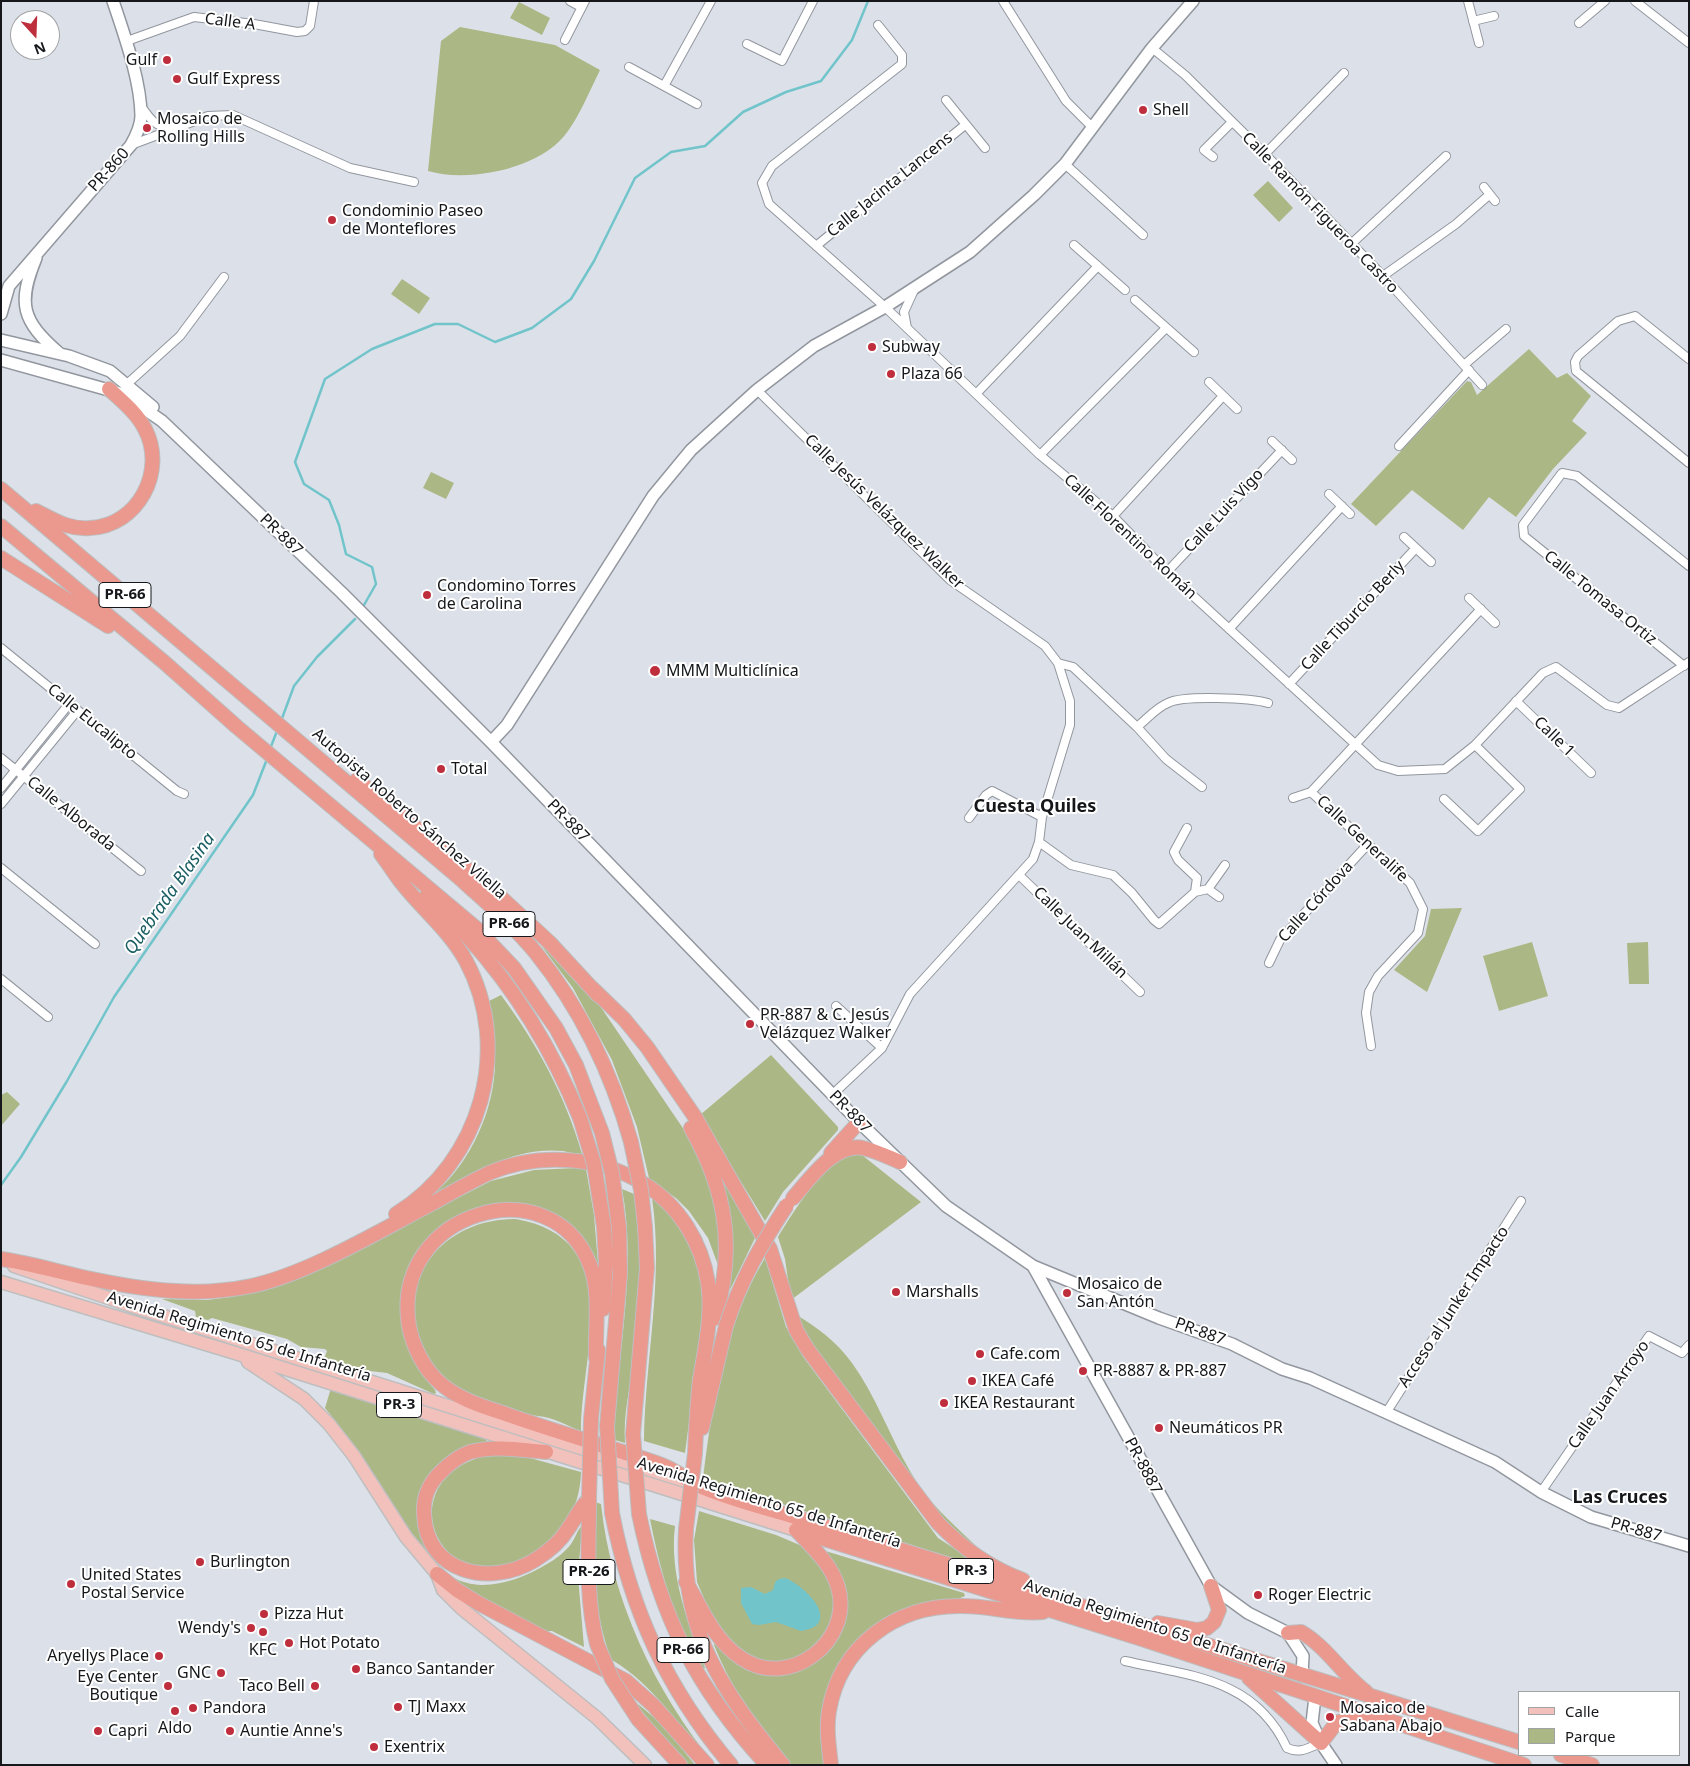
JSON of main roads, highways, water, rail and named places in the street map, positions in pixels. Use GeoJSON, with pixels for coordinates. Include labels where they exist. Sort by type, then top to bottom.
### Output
{"type":"FeatureCollection","features":[{"type":"Feature","properties":{"kind":"highway"},"geometry":{"type":"LineString","coordinates":[[13,499],[50,519],[79,528],[110,524],[137,505],[147,488],[152,472],[151,443],[138,418],[109,389]]}},
{"type":"Feature","properties":{"kind":"highway","name":"Autopista Roberto Sánchez Vilella"},"geometry":{"type":"LineString","coordinates":[[1,489],[463,881],[499,914],[536,953],[569,999],[594,1044],[616,1093],[631,1142],[641,1190],[647,1268],[633,1434],[640,1514],[648,1556],[658,1590],[683,1649],[720,1709],[767,1765]]}},
{"type":"Feature","properties":{"kind":"highway","name":"PR-66"},"geometry":{"type":"LineString","coordinates":[[1,526],[476,928],[514,968],[547,1013],[576,1065],[602,1133],[612,1173],[619,1228],[620,1274],[607,1426],[612,1513],[631,1591],[658,1658],[693,1717],[731,1765]]}},
{"type":"Feature","properties":{"kind":"highway"},"geometry":{"type":"LineString","coordinates":[[1,558],[165,663]]}},
{"type":"Feature","properties":{"kind":"highway"},"geometry":{"type":"LineString","coordinates":[[318,758],[344,769],[495,892],[550,943],[624,1019],[647,1047],[695,1117],[770,1249],[796,1330],[808,1350],[925,1507],[950,1535],[977,1556],[1021,1580],[1053,1590],[1085,1607]]}},
{"type":"Feature","properties":{"kind":"highway"},"geometry":{"type":"LineString","coordinates":[[370,839],[467,936],[512,991],[557,1064],[580,1118],[594,1164],[604,1227],[605,1287],[596,1358]]}},
{"type":"Feature","properties":{"kind":"highway"},"geometry":{"type":"LineString","coordinates":[[358,1242],[431,1187],[454,1161],[464,1144],[477,1114],[488,1062],[488,1041],[480,996],[466,962],[446,931],[401,882],[370,839]]}},
{"type":"Feature","properties":{"kind":"highway"},"geometry":{"type":"LineString","coordinates":[[592,988],[687,1122],[703,1151],[720,1192],[726,1224],[726,1258],[717,1311],[706,1344]]}},
{"type":"Feature","properties":{"kind":"highway"},"geometry":{"type":"LineString","coordinates":[[695,1453],[726,1326],[733,1303],[755,1255],[790,1201],[816,1168],[859,1122]]}},
{"type":"Feature","properties":{"kind":"highway"},"geometry":{"type":"LineString","coordinates":[[790,1201],[824,1165],[845,1150],[863,1148],[900,1162]]}},
{"type":"Feature","properties":{"kind":"highway"},"geometry":{"type":"LineString","coordinates":[[1,1260],[140,1288],[190,1293],[211,1292],[263,1284],[296,1271],[358,1242],[497,1170],[537,1161],[568,1160],[595,1164],[627,1174],[652,1189],[670,1205],[692,1234],[704,1265],[708,1283],[709,1316],[697,1407],[695,1453],[686,1529],[686,1582],[693,1617],[707,1655],[739,1708],[783,1765]]}},
{"type":"Feature","properties":{"kind":"highway"},"geometry":{"type":"LineString","coordinates":[[596,1358],[596,1305],[591,1267],[582,1250],[570,1234],[548,1219],[510,1210],[493,1211],[468,1218],[456,1223],[437,1238],[417,1267],[411,1280],[407,1304],[410,1332],[421,1359],[441,1384],[472,1402],[665,1466],[702,1487]]}},
{"type":"Feature","properties":{"kind":"highway","name":"PR-26"},"geometry":{"type":"LineString","coordinates":[[596,1358],[590,1419],[589,1581],[592,1618],[597,1644],[612,1679],[638,1719],[672,1759],[680,1765]]}},
{"type":"Feature","properties":{"kind":"highway"},"geometry":{"type":"LineString","coordinates":[[546,1452],[484,1449],[457,1458],[437,1476],[425,1496],[424,1517],[428,1537],[441,1557],[451,1565],[473,1573],[487,1574],[518,1568],[534,1561],[557,1543],[566,1532],[581,1506],[589,1498]]}},
{"type":"Feature","properties":{"kind":"highway","name":"Avenida Regimiento 65 de Infantería"},"geometry":{"type":"LineString","coordinates":[[702,1487],[1375,1699],[1518,1742]]}},
{"type":"Feature","properties":{"kind":"highway"},"geometry":{"type":"LineString","coordinates":[[686,1582],[705,1617],[722,1642],[741,1658],[751,1664],[775,1669],[799,1664],[821,1650],[830,1638],[837,1626],[841,1602],[834,1575],[827,1564],[796,1530]]}},
{"type":"Feature","properties":{"kind":"highway","name":"Avenida Regimiento 65 de Infantería"},"geometry":{"type":"LineString","coordinates":[[796,1530],[1524,1765]]}},
{"type":"Feature","properties":{"kind":"highway"},"geometry":{"type":"LineString","coordinates":[[437,1574],[457,1590],[478,1603],[626,1681],[653,1705],[707,1765]]}},
{"type":"Feature","properties":{"kind":"highway"},"geometry":{"type":"LineString","coordinates":[[1120,1619],[1164,1623],[1197,1630],[1207,1628],[1214,1622],[1219,1610],[1211,1586]]}},
{"type":"Feature","properties":{"kind":"highway"},"geometry":{"type":"LineString","coordinates":[[831,1765],[828,1728],[834,1691],[844,1666],[874,1632],[903,1616],[935,1608],[958,1606],[1029,1613],[1050,1611]]}},
{"type":"Feature","properties":{"kind":"highway"},"geometry":{"type":"LineString","coordinates":[[1288,1633],[1301,1632],[1321,1645],[1341,1671],[1375,1699]]}},
{"type":"Feature","properties":{"kind":"highway"},"geometry":{"type":"LineString","coordinates":[[1247,1675],[1257,1687],[1321,1743],[1337,1722],[1345,1719],[1382,1719]]}},
{"type":"Feature","properties":{"kind":"highway"},"geometry":{"type":"LineString","coordinates":[[1565,1756],[1592,1765]]}},
{"type":"Feature","properties":{"kind":"main road","name":"Avenida Regimiento 65 de Infantería"},"geometry":{"type":"LineString","coordinates":[[1,1260],[132,1306],[702,1487]]}},
{"type":"Feature","properties":{"kind":"main road","name":"Avenida Regimiento 65 de Infantería"},"geometry":{"type":"LineString","coordinates":[[1,1282],[232,1352],[796,1530]]}},
{"type":"Feature","properties":{"kind":"main road"},"geometry":{"type":"LineString","coordinates":[[232,1352],[288,1387],[304,1399],[328,1424],[354,1456],[406,1537],[437,1574],[443,1590],[462,1608],[597,1718],[645,1765]]}},
{"type":"Feature","properties":{"kind":"water"},"geometry":{"type":"Polygon","coordinates":[[[785,1578],[809,1594],[818,1607],[820,1619],[813,1628],[801,1631],[776,1622],[759,1625],[752,1624],[741,1603],[741,1588],[751,1587],[765,1594],[773,1590],[778,1580],[785,1578]]]}},
{"type":"Feature","properties":{"kind":"waterway","name":"Quebrada Blasina"},"geometry":{"type":"LineString","coordinates":[[364,605],[376,584],[372,567],[346,554],[339,525],[329,500],[304,484],[295,462],[325,379],[372,349],[435,324],[458,324],[495,342],[532,328],[571,299],[594,261],[635,178],[671,152],[705,146],[743,112],[786,92],[821,81],[852,40],[868,1]]}},
{"type":"Feature","properties":{"kind":"waterway","name":"Quebrada Blasina"},"geometry":{"type":"LineString","coordinates":[[281,721],[294,686],[317,657],[355,619]]}},
{"type":"Feature","properties":{"kind":"waterway","name":"Quebrada Blasina"},"geometry":{"type":"LineString","coordinates":[[270,749],[277,731]]}},
{"type":"Feature","properties":{"kind":"waterway","name":"Quebrada Blasina"},"geometry":{"type":"LineString","coordinates":[[1,1185],[21,1157],[67,1081],[114,997],[253,795],[267,759]]}},
{"type":"Feature","properties":{"kind":"place","name":"Gulf"},"geometry":{"type":"Point","coordinates":[167,60]}},
{"type":"Feature","properties":{"kind":"place","name":"Gulf Express"},"geometry":{"type":"Point","coordinates":[177,79]}},
{"type":"Feature","properties":{"kind":"place","name":"Shell"},"geometry":{"type":"Point","coordinates":[1143,110]}},
{"type":"Feature","properties":{"kind":"place","name":"Mosaico de Rolling Hills"},"geometry":{"type":"Point","coordinates":[147,128]}},
{"type":"Feature","properties":{"kind":"place","name":"Condominio Paseo de Monteflores"},"geometry":{"type":"Point","coordinates":[332,220]}},
{"type":"Feature","properties":{"kind":"place","name":"Subway"},"geometry":{"type":"Point","coordinates":[872,347]}},
{"type":"Feature","properties":{"kind":"place","name":"Plaza 66"},"geometry":{"type":"Point","coordinates":[891,374]}},
{"type":"Feature","properties":{"kind":"place","name":"Condomino Torres de Carolina"},"geometry":{"type":"Point","coordinates":[427,595]}},
{"type":"Feature","properties":{"kind":"place","name":"MMM Multiclínica"},"geometry":{"type":"Point","coordinates":[655,671]}},
{"type":"Feature","properties":{"kind":"place","name":"Total"},"geometry":{"type":"Point","coordinates":[441,769]}},
{"type":"Feature","properties":{"kind":"place","name":"PR-887 & C. Jesús Velázquez Walker"},"geometry":{"type":"Point","coordinates":[750,1024]}},
{"type":"Feature","properties":{"kind":"place","name":"Marshalls"},"geometry":{"type":"Point","coordinates":[896,1292]}},
{"type":"Feature","properties":{"kind":"place","name":"Mosaico de San Antón"},"geometry":{"type":"Point","coordinates":[1067,1293]}},
{"type":"Feature","properties":{"kind":"place","name":"Cafe.com"},"geometry":{"type":"Point","coordinates":[980,1354]}},
{"type":"Feature","properties":{"kind":"place","name":"PR-8887 & PR-887"},"geometry":{"type":"Point","coordinates":[1083,1371]}},
{"type":"Feature","properties":{"kind":"place","name":"IKEA Café"},"geometry":{"type":"Point","coordinates":[972,1381]}},
{"type":"Feature","properties":{"kind":"place","name":"IKEA Restaurant"},"geometry":{"type":"Point","coordinates":[944,1403]}},
{"type":"Feature","properties":{"kind":"place","name":"Neumáticos PR"},"geometry":{"type":"Point","coordinates":[1159,1428]}},
{"type":"Feature","properties":{"kind":"place","name":"Burlington"},"geometry":{"type":"Point","coordinates":[200,1562]}},
{"type":"Feature","properties":{"kind":"place","name":"United States Postal Service"},"geometry":{"type":"Point","coordinates":[71,1584]}},
{"type":"Feature","properties":{"kind":"place","name":"Roger Electric"},"geometry":{"type":"Point","coordinates":[1258,1595]}},
{"type":"Feature","properties":{"kind":"place","name":"Pizza Hut"},"geometry":{"type":"Point","coordinates":[264,1614]}},
{"type":"Feature","properties":{"kind":"place","name":"Wendy's"},"geometry":{"type":"Point","coordinates":[251,1628]}},
{"type":"Feature","properties":{"kind":"place","name":"KFC"},"geometry":{"type":"Point","coordinates":[263,1632]}},
{"type":"Feature","properties":{"kind":"place","name":"Hot Potato"},"geometry":{"type":"Point","coordinates":[289,1643]}},
{"type":"Feature","properties":{"kind":"place","name":"Aryellys Place"},"geometry":{"type":"Point","coordinates":[159,1656]}},
{"type":"Feature","properties":{"kind":"place","name":"Banco Santander"},"geometry":{"type":"Point","coordinates":[356,1669]}},
{"type":"Feature","properties":{"kind":"place","name":"GNC"},"geometry":{"type":"Point","coordinates":[221,1673]}},
{"type":"Feature","properties":{"kind":"place","name":"Eye Center Boutique"},"geometry":{"type":"Point","coordinates":[168,1686]}},
{"type":"Feature","properties":{"kind":"place","name":"Taco Bell"},"geometry":{"type":"Point","coordinates":[315,1686]}},
{"type":"Feature","properties":{"kind":"place","name":"TJ Maxx"},"geometry":{"type":"Point","coordinates":[398,1707]}},
{"type":"Feature","properties":{"kind":"place","name":"Pandora"},"geometry":{"type":"Point","coordinates":[193,1708]}},
{"type":"Feature","properties":{"kind":"place","name":"Aldo"},"geometry":{"type":"Point","coordinates":[175,1711]}},
{"type":"Feature","properties":{"kind":"place","name":"Mosaico de Sabana Abajo"},"geometry":{"type":"Point","coordinates":[1330,1717]}},
{"type":"Feature","properties":{"kind":"place","name":"Capri"},"geometry":{"type":"Point","coordinates":[98,1731]}},
{"type":"Feature","properties":{"kind":"place","name":"Auntie Anne's"},"geometry":{"type":"Point","coordinates":[230,1731]}},
{"type":"Feature","properties":{"kind":"place","name":"Exentrix"},"geometry":{"type":"Point","coordinates":[374,1747]}},
{"type":"Feature","properties":{"kind":"district","name":"Cuesta Quiles"},"geometry":{"type":"Point","coordinates":[1035,807]}},
{"type":"Feature","properties":{"kind":"district","name":"Las Cruces"},"geometry":{"type":"Point","coordinates":[1620,1498]}}]}
